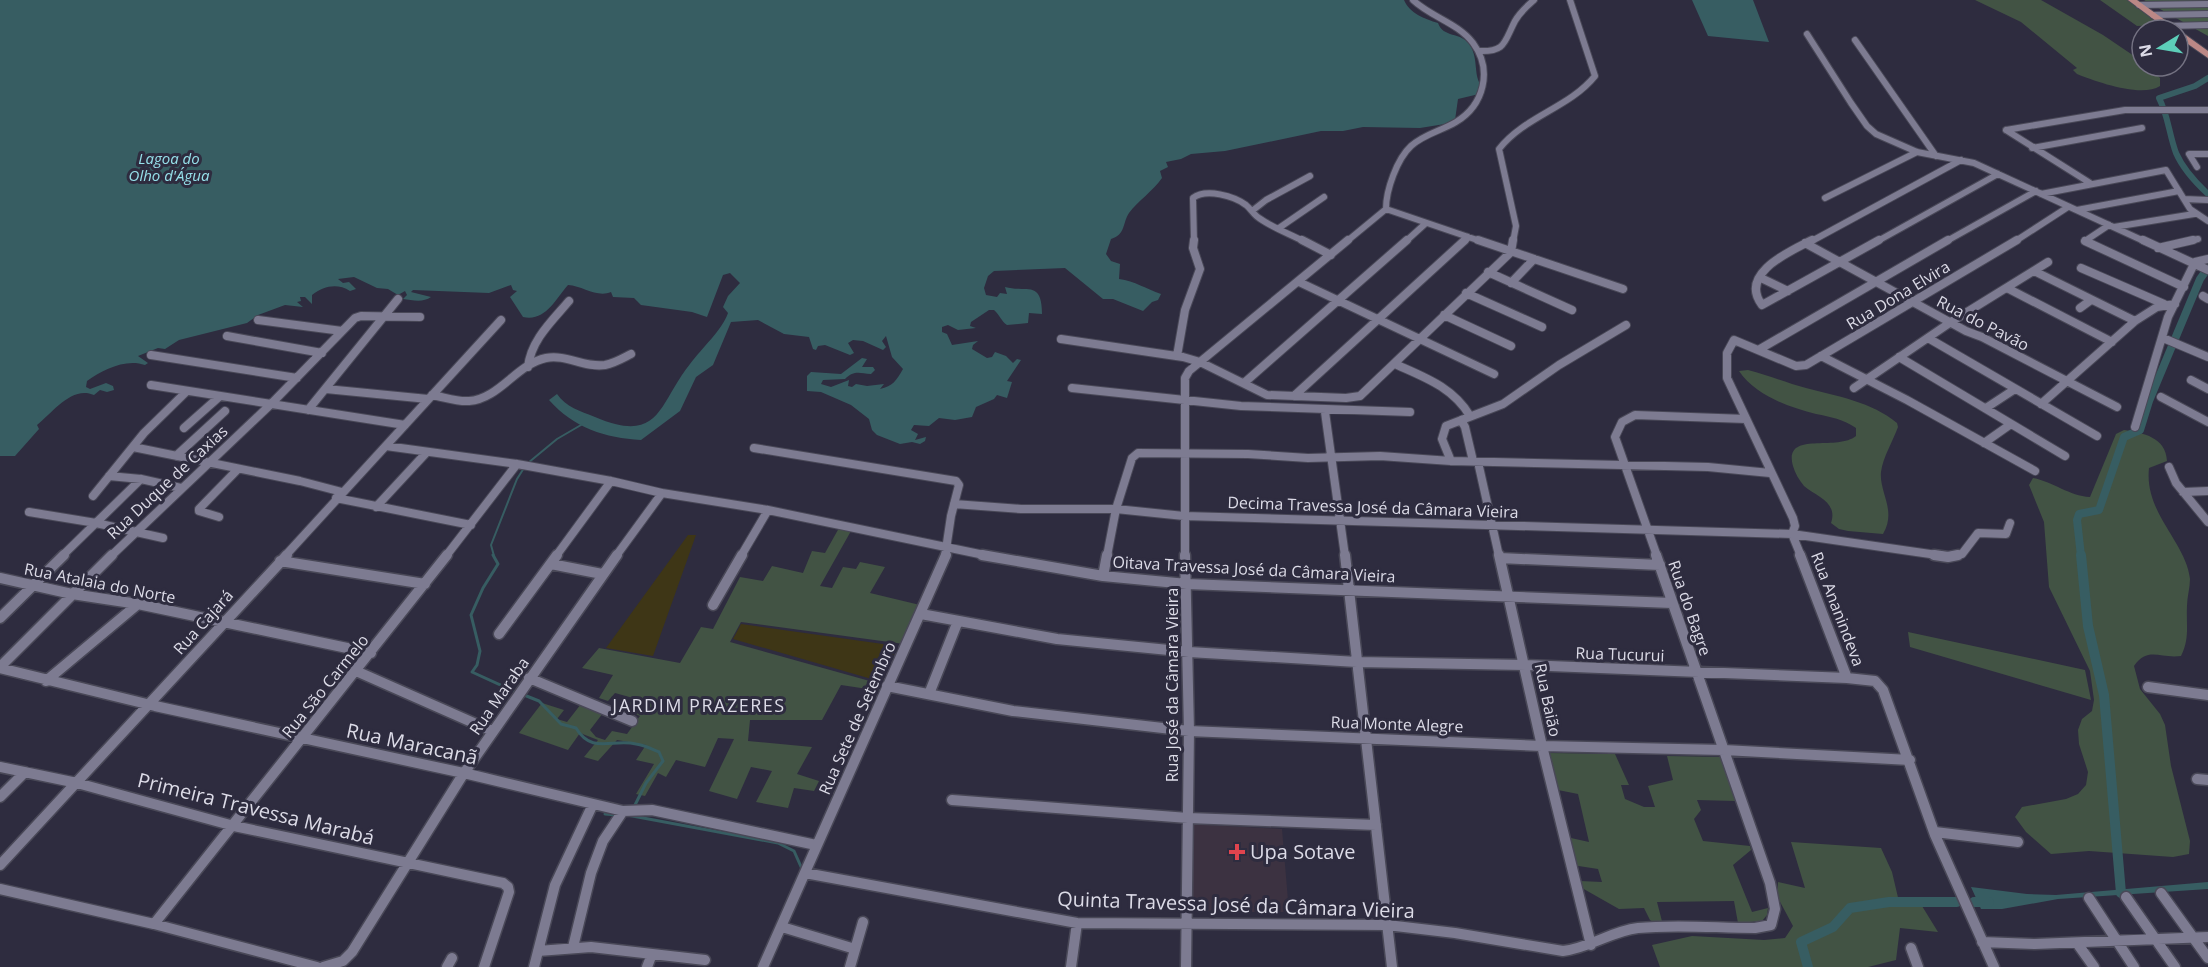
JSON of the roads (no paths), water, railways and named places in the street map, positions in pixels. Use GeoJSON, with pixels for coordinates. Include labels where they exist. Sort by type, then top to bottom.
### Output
{"type":"FeatureCollection","features":[{"type":"Feature","properties":{"kind":"main road"},"geometry":{"type":"LineString","coordinates":[[2136,2],[2157,18]]}},
{"type":"Feature","properties":{"kind":"main road"},"geometry":{"type":"LineString","coordinates":[[2190,42],[2208,55]]}},
{"type":"Feature","properties":{"kind":"street"},"geometry":{"type":"LineString","coordinates":[[1413,0],[1422,8],[1464,33],[1479,51],[1485,75],[1481,96],[1456,122],[1430,132],[1404,153],[1394,175],[1386,209],[1623,289]]}},
{"type":"Feature","properties":{"kind":"street"},"geometry":{"type":"LineString","coordinates":[[1479,51],[1489,52],[1501,48],[1508,39],[1519,14],[1534,0]]}},
{"type":"Feature","properties":{"kind":"street"},"geometry":{"type":"LineString","coordinates":[[1061,339],[1177,356],[1200,362],[1267,395],[1346,398],[1360,396],[1511,252],[1516,226],[1499,149],[1505,139],[1519,126],[1588,88],[1595,76],[1570,0]]}},
{"type":"Feature","properties":{"kind":"street"},"geometry":{"type":"LineString","coordinates":[[2136,2],[2208,4]]}},
{"type":"Feature","properties":{"kind":"street"},"geometry":{"type":"LineString","coordinates":[[2153,15],[2208,14]]}},
{"type":"Feature","properties":{"kind":"street"},"geometry":{"type":"LineString","coordinates":[[2190,26],[2208,25]]}},
{"type":"Feature","properties":{"kind":"street"},"geometry":{"type":"LineString","coordinates":[[1806,34],[1867,126],[1885,140],[1917,152],[1961,160],[1998,174],[2208,270]]}},
{"type":"Feature","properties":{"kind":"street"},"geometry":{"type":"LineString","coordinates":[[1855,40],[1936,156]]}},
{"type":"Feature","properties":{"kind":"street"},"geometry":{"type":"LineString","coordinates":[[2090,183],[2006,130],[2110,111],[2208,110]]}},
{"type":"Feature","properties":{"kind":"street"},"geometry":{"type":"LineString","coordinates":[[2032,148],[2142,128]]}},
{"type":"Feature","properties":{"kind":"street"},"geometry":{"type":"LineString","coordinates":[[1825,198],[1917,152]]}},
{"type":"Feature","properties":{"kind":"street"},"geometry":{"type":"LineString","coordinates":[[2197,167],[2189,154],[2208,154]]}},
{"type":"Feature","properties":{"kind":"street"},"geometry":{"type":"LineString","coordinates":[[1961,160],[1768,264],[1755,295],[1762,306],[1998,174]]}},
{"type":"Feature","properties":{"kind":"street"},"geometry":{"type":"LineString","coordinates":[[1760,349],[1875,281],[2038,192],[2164,170],[2194,214],[2208,221]]}},
{"type":"Feature","properties":{"kind":"street"},"geometry":{"type":"LineString","coordinates":[[1252,212],[1266,200],[1310,176]]}},
{"type":"Feature","properties":{"kind":"street"},"geometry":{"type":"LineString","coordinates":[[2076,210],[2179,191]]}},
{"type":"Feature","properties":{"kind":"street"},"geometry":{"type":"LineString","coordinates":[[1177,356],[1185,310],[1200,269],[1193,248],[1195,223],[1193,198],[1197,195],[1222,195],[1249,207],[1258,218],[1331,255]]}},
{"type":"Feature","properties":{"kind":"street"},"geometry":{"type":"LineString","coordinates":[[1279,228],[1324,197]]}},
{"type":"Feature","properties":{"kind":"street"},"geometry":{"type":"LineString","coordinates":[[2184,199],[2208,200]]}},
{"type":"Feature","properties":{"kind":"street","name":"Rua Dona Elvira"},"geometry":{"type":"LineString","coordinates":[[1734,340],[1797,366],[1806,364],[1913,302],[2068,207]]}},
{"type":"Feature","properties":{"kind":"street","name":"Rua José da Câmara Vieira"},"geometry":{"type":"LineString","coordinates":[[1186,967],[1189,652],[1184,516],[1185,378],[1200,362],[1386,209]]}},
{"type":"Feature","properties":{"kind":"street"},"geometry":{"type":"LineString","coordinates":[[2184,287],[2085,241],[2111,226],[2194,214]]}},
{"type":"Feature","properties":{"kind":"street"},"geometry":{"type":"LineString","coordinates":[[1244,383],[1425,223]]}},
{"type":"Feature","properties":{"kind":"street"},"geometry":{"type":"LineString","coordinates":[[1294,396],[1468,237]]}},
{"type":"Feature","properties":{"kind":"street"},"geometry":{"type":"LineString","coordinates":[[2158,248],[2198,239]]}},
{"type":"Feature","properties":{"kind":"street","name":"Rua do Pavão"},"geometry":{"type":"LineString","coordinates":[[1805,243],[1913,302],[2117,407]]}},
{"type":"Feature","properties":{"kind":"street"},"geometry":{"type":"LineString","coordinates":[[1511,283],[1534,259]]}},
{"type":"Feature","properties":{"kind":"street"},"geometry":{"type":"LineString","coordinates":[[2135,427],[2168,317],[2198,260],[2208,259]]}},
{"type":"Feature","properties":{"kind":"street"},"geometry":{"type":"LineString","coordinates":[[1854,388],[1952,322],[2048,262]]}},
{"type":"Feature","properties":{"kind":"street"},"geometry":{"type":"LineString","coordinates":[[2081,268],[2164,304],[2175,304]]}},
{"type":"Feature","properties":{"kind":"street"},"geometry":{"type":"LineString","coordinates":[[2034,271],[2135,321]]}},
{"type":"Feature","properties":{"kind":"street"},"geometry":{"type":"LineString","coordinates":[[1488,272],[1572,309]]}},
{"type":"Feature","properties":{"kind":"street"},"geometry":{"type":"LineString","coordinates":[[1761,278],[1788,291]]}},
{"type":"Feature","properties":{"kind":"street"},"geometry":{"type":"LineString","coordinates":[[1299,282],[1494,374]]}},
{"type":"Feature","properties":{"kind":"street"},"geometry":{"type":"LineString","coordinates":[[2007,288],[2112,342]]}},
{"type":"Feature","properties":{"kind":"street"},"geometry":{"type":"LineString","coordinates":[[1466,293],[1542,327]]}},
{"type":"Feature","properties":{"kind":"street"},"geometry":{"type":"LineString","coordinates":[[308,410],[398,299]]}},
{"type":"Feature","properties":{"kind":"street"},"geometry":{"type":"LineString","coordinates":[[2080,308],[2091,300]]}},
{"type":"Feature","properties":{"kind":"street"},"geometry":{"type":"LineString","coordinates":[[528,367],[529,354],[569,301]]}},
{"type":"Feature","properties":{"kind":"street"},"geometry":{"type":"LineString","coordinates":[[2041,404],[2135,321],[2164,304]]}},
{"type":"Feature","properties":{"kind":"street"},"geometry":{"type":"LineString","coordinates":[[1444,315],[1510,346]]}},
{"type":"Feature","properties":{"kind":"street"},"geometry":{"type":"LineString","coordinates":[[384,316],[420,318]]}},
{"type":"Feature","properties":{"kind":"street","name":"Rua Duque de Caxias"},"geometry":{"type":"LineString","coordinates":[[0,668],[136,531],[271,404],[355,318],[384,316]]}},
{"type":"Feature","properties":{"kind":"street"},"geometry":{"type":"LineString","coordinates":[[258,320],[342,331]]}},
{"type":"Feature","properties":{"kind":"street","name":"Rua Cajará"},"geometry":{"type":"LineString","coordinates":[[0,865],[150,705],[222,623],[501,320]]}},
{"type":"Feature","properties":{"kind":"street"},"geometry":{"type":"LineString","coordinates":[[1451,461],[1440,438],[1442,431],[1461,420],[1490,410],[1515,397],[1559,365],[1626,325]]}},
{"type":"Feature","properties":{"kind":"street"},"geometry":{"type":"LineString","coordinates":[[227,336],[322,353]]}},
{"type":"Feature","properties":{"kind":"street"},"geometry":{"type":"LineString","coordinates":[[1928,338],[2097,436]]}},
{"type":"Feature","properties":{"kind":"street"},"geometry":{"type":"LineString","coordinates":[[2163,338],[2208,357]]}},
{"type":"Feature","properties":{"kind":"street","name":"Rua Ananindeva"},"geometry":{"type":"LineString","coordinates":[[1734,340],[1727,353],[1726,370],[1731,387],[1793,518],[1795,526],[1792,534],[1847,678],[1869,679],[1880,685],[1910,760],[1935,832],[1994,967]]}},
{"type":"Feature","properties":{"kind":"street"},"geometry":{"type":"LineString","coordinates":[[326,389],[473,400],[528,367],[548,358],[593,365],[610,365],[631,354]]}},
{"type":"Feature","properties":{"kind":"street"},"geometry":{"type":"LineString","coordinates":[[151,355],[297,378]]}},
{"type":"Feature","properties":{"kind":"street"},"geometry":{"type":"LineString","coordinates":[[1821,356],[2035,471]]}},
{"type":"Feature","properties":{"kind":"street"},"geometry":{"type":"LineString","coordinates":[[1899,357],[2065,456]]}},
{"type":"Feature","properties":{"kind":"street"},"geometry":{"type":"LineString","coordinates":[[1395,364],[1456,394],[1464,403],[1470,416]]}},
{"type":"Feature","properties":{"kind":"street"},"geometry":{"type":"LineString","coordinates":[[2191,380],[2208,389]]}},
{"type":"Feature","properties":{"kind":"street"},"geometry":{"type":"LineString","coordinates":[[151,385],[405,425]]}},
{"type":"Feature","properties":{"kind":"street"},"geometry":{"type":"LineString","coordinates":[[1072,388],[1184,402],[1325,411],[1410,412]]}},
{"type":"Feature","properties":{"kind":"street"},"geometry":{"type":"LineString","coordinates":[[1986,408],[2015,389]]}},
{"type":"Feature","properties":{"kind":"street"},"geometry":{"type":"LineString","coordinates":[[93,496],[157,419],[187,391]]}},
{"type":"Feature","properties":{"kind":"street"},"geometry":{"type":"LineString","coordinates":[[184,428],[219,397]]}},
{"type":"Feature","properties":{"kind":"street"},"geometry":{"type":"LineString","coordinates":[[2161,397],[2208,422]]}},
{"type":"Feature","properties":{"kind":"street"},"geometry":{"type":"LineString","coordinates":[[176,456],[225,411]]}},
{"type":"Feature","properties":{"kind":"street"},"geometry":{"type":"LineString","coordinates":[[1325,411],[1341,521],[1392,967]]}},
{"type":"Feature","properties":{"kind":"street","name":"Rua do Bagre"},"geometry":{"type":"LineString","coordinates":[[1746,419],[1635,415],[1622,422],[1615,437],[1770,885],[1775,916],[1771,925]]}},
{"type":"Feature","properties":{"kind":"street","name":"Rua Baião"},"geometry":{"type":"LineString","coordinates":[[1461,420],[1493,525],[1542,746],[1591,945]]}},
{"type":"Feature","properties":{"kind":"street"},"geometry":{"type":"LineString","coordinates":[[1984,443],[2011,424]]}},
{"type":"Feature","properties":{"kind":"street"},"geometry":{"type":"LineString","coordinates":[[386,446],[517,464],[662,493]]}},
{"type":"Feature","properties":{"kind":"street"},"geometry":{"type":"LineString","coordinates":[[132,447],[238,469],[376,507],[471,525]]}},
{"type":"Feature","properties":{"kind":"street","name":"Rua Sete de Setembro"},"geometry":{"type":"LineString","coordinates":[[754,448],[953,480],[959,484],[947,548],[921,614],[816,845],[764,967]]}},
{"type":"Feature","properties":{"kind":"street"},"geometry":{"type":"LineString","coordinates":[[376,507],[426,453]]}},
{"type":"Feature","properties":{"kind":"street"},"geometry":{"type":"LineString","coordinates":[[1102,576],[1116,509],[1132,458],[1138,453],[1380,456],[1451,461],[1708,467],[1770,473]]}},
{"type":"Feature","properties":{"kind":"street","name":"Rua São Carmelo"},"geometry":{"type":"LineString","coordinates":[[154,924],[371,653],[517,464]]}},
{"type":"Feature","properties":{"kind":"street"},"geometry":{"type":"LineString","coordinates":[[2169,467],[2183,492],[2208,522]]}},
{"type":"Feature","properties":{"kind":"street"},"geometry":{"type":"LineString","coordinates":[[219,518],[199,512],[199,509],[238,469]]}},
{"type":"Feature","properties":{"kind":"street"},"geometry":{"type":"LineString","coordinates":[[110,476],[141,479],[181,488]]}},
{"type":"Feature","properties":{"kind":"street"},"geometry":{"type":"LineString","coordinates":[[0,618],[141,479]]}},
{"type":"Feature","properties":{"kind":"street"},"geometry":{"type":"LineString","coordinates":[[499,634],[611,481]]}},
{"type":"Feature","properties":{"kind":"street"},"geometry":{"type":"LineString","coordinates":[[2183,492],[2208,491]]}},
{"type":"Feature","properties":{"kind":"street","name":"Oitava Travessa José da Câmara Vieira"},"geometry":{"type":"LineString","coordinates":[[662,493],[768,510],[947,548],[1102,576],[1187,584],[1348,588],[1672,603]]}},
{"type":"Feature","properties":{"kind":"street","name":"Rua Maraba"},"geometry":{"type":"LineString","coordinates":[[323,967],[343,961],[352,952],[405,863],[492,731],[662,493]]}},
{"type":"Feature","properties":{"kind":"street","name":"Decima Travessa José da Câmara Vieira"},"geometry":{"type":"LineString","coordinates":[[954,504],[1021,509],[1116,509],[1184,516],[1792,534],[1948,557],[1962,554],[1978,532],[2006,534],[2010,523]]}},
{"type":"Feature","properties":{"kind":"street"},"geometry":{"type":"LineString","coordinates":[[713,606],[768,510]]}},
{"type":"Feature","properties":{"kind":"street"},"geometry":{"type":"LineString","coordinates":[[29,512],[96,523],[163,538]]}},
{"type":"Feature","properties":{"kind":"street"},"geometry":{"type":"LineString","coordinates":[[1500,558],[1660,565]]}},
{"type":"Feature","properties":{"kind":"street"},"geometry":{"type":"LineString","coordinates":[[280,561],[425,584]]}},
{"type":"Feature","properties":{"kind":"street"},"geometry":{"type":"LineString","coordinates":[[551,564],[602,574]]}},
{"type":"Feature","properties":{"kind":"street","name":"Rua Atalaia do Norte"},"geometry":{"type":"LineString","coordinates":[[0,578],[72,594],[138,604],[371,653]]}},
{"type":"Feature","properties":{"kind":"street"},"geometry":{"type":"LineString","coordinates":[[46,681],[138,604]]}},
{"type":"Feature","properties":{"kind":"street","name":"Rua Tucurui"},"geometry":{"type":"LineString","coordinates":[[921,614],[1057,639],[1189,652],[1357,662],[1525,665],[1847,678]]}},
{"type":"Feature","properties":{"kind":"street"},"geometry":{"type":"LineString","coordinates":[[929,694],[958,621]]}},
{"type":"Feature","properties":{"kind":"street","name":"Rua Maracanã"},"geometry":{"type":"LineString","coordinates":[[0,668],[150,705],[623,811],[652,810],[816,845]]}},
{"type":"Feature","properties":{"kind":"street"},"geometry":{"type":"LineString","coordinates":[[356,671],[492,731]]}},
{"type":"Feature","properties":{"kind":"street"},"geometry":{"type":"LineString","coordinates":[[529,678],[632,721]]}},
{"type":"Feature","properties":{"kind":"street","name":"Rua Monte Alegre"},"geometry":{"type":"LineString","coordinates":[[887,686],[1013,711],[1189,731],[1542,746],[1724,750],[1910,760]]}},
{"type":"Feature","properties":{"kind":"street"},"geometry":{"type":"LineString","coordinates":[[2148,687],[2208,695]]}},
{"type":"Feature","properties":{"kind":"street","name":"Primeira Travessa Marabá"},"geometry":{"type":"LineString","coordinates":[[0,767],[77,783],[234,826],[503,883],[508,887],[508,892],[484,967]]}},
{"type":"Feature","properties":{"kind":"street"},"geometry":{"type":"LineString","coordinates":[[0,797],[25,772]]}},
{"type":"Feature","properties":{"kind":"street"},"geometry":{"type":"LineString","coordinates":[[951,800],[1188,818],[1376,825]]}},
{"type":"Feature","properties":{"kind":"street"},"geometry":{"type":"LineString","coordinates":[[534,967],[555,885],[593,804]]}},
{"type":"Feature","properties":{"kind":"street"},"geometry":{"type":"LineString","coordinates":[[573,947],[591,873],[603,841],[623,811]]}},
{"type":"Feature","properties":{"kind":"street"},"geometry":{"type":"LineString","coordinates":[[1935,832],[2018,842]]}},
{"type":"Feature","properties":{"kind":"street","name":"Quinta Travessa José da Câmara Vieira"},"geometry":{"type":"LineString","coordinates":[[806,873],[1077,922],[1387,925],[1455,933],[1563,951],[1591,945],[1615,933],[1638,928],[1755,928],[1771,925]]}},
{"type":"Feature","properties":{"kind":"street"},"geometry":{"type":"LineString","coordinates":[[0,889],[154,924],[317,967]]}},
{"type":"Feature","properties":{"kind":"street"},"geometry":{"type":"LineString","coordinates":[[2161,893],[2208,957]]}},
{"type":"Feature","properties":{"kind":"street"},"geometry":{"type":"LineString","coordinates":[[2088,897],[2134,967]]}},
{"type":"Feature","properties":{"kind":"street"},"geometry":{"type":"LineString","coordinates":[[2126,897],[2175,967]]}},
{"type":"Feature","properties":{"kind":"street"},"geometry":{"type":"LineString","coordinates":[[850,967],[863,922]]}},
{"type":"Feature","properties":{"kind":"street"},"geometry":{"type":"LineString","coordinates":[[1071,967],[1077,922]]}},
{"type":"Feature","properties":{"kind":"street"},"geometry":{"type":"LineString","coordinates":[[782,927],[855,949]]}},
{"type":"Feature","properties":{"kind":"street"},"geometry":{"type":"LineString","coordinates":[[1982,942],[2077,943],[2208,937]]}},
{"type":"Feature","properties":{"kind":"street"},"geometry":{"type":"LineString","coordinates":[[2077,943],[2094,967]]}},
{"type":"Feature","properties":{"kind":"street"},"geometry":{"type":"LineString","coordinates":[[538,951],[573,947],[608,948],[705,960]]}},
{"type":"Feature","properties":{"kind":"street"},"geometry":{"type":"LineString","coordinates":[[1911,948],[1918,967]]}},
{"type":"Feature","properties":{"kind":"street"},"geometry":{"type":"LineString","coordinates":[[647,967],[652,954]]}},
{"type":"Feature","properties":{"kind":"water","name":"Lagoa do Olho d'Água"},"geometry":{"type":"Polygon","coordinates":[[[0,0],[1404,0],[1414,12],[1438,23],[1444,31],[1466,40],[1474,54],[1477,76],[1481,85],[1479,94],[1458,99],[1455,120],[1451,123],[1420,128],[1363,127],[1343,131],[1321,131],[1225,151],[1191,154],[1166,162],[1168,167],[1160,171],[1162,178],[1129,213],[1119,234],[1111,239],[1106,254],[1111,261],[1120,264],[1119,279],[1161,294],[1158,300],[1152,302],[1143,311],[1113,299],[1103,299],[1065,268],[994,271],[988,276],[984,288],[986,295],[997,297],[1000,293],[1007,294],[1005,287],[1031,290],[1039,296],[1042,314],[1029,313],[1028,323],[1007,325],[994,310],[989,310],[971,322],[970,326],[976,328],[958,330],[948,325],[942,327],[942,332],[947,334],[952,345],[978,341],[972,349],[987,358],[992,357],[995,352],[1006,356],[1013,363],[1017,359],[1021,360],[1007,381],[1012,382],[1007,398],[997,395],[994,399],[976,407],[972,417],[955,420],[939,418],[929,426],[914,425],[911,430],[918,434],[915,440],[926,437],[925,441],[920,444],[912,442],[900,444],[877,435],[872,430],[869,419],[851,405],[821,392],[807,391],[807,376],[811,372],[841,374],[862,358],[867,359],[862,367],[873,367],[875,370],[871,374],[854,373],[845,379],[823,380],[821,384],[831,387],[849,380],[848,386],[852,387],[856,384],[867,386],[884,384],[880,389],[891,385],[903,369],[892,357],[886,336],[882,341],[886,347],[883,350],[863,341],[853,340],[848,343],[854,353],[850,355],[825,345],[818,346],[816,350],[813,349],[809,337],[784,334],[758,320],[731,322],[713,365],[696,377],[680,411],[641,440],[615,437],[591,430],[569,418],[549,400],[557,394],[574,408],[595,417],[633,426],[646,423],[663,406],[679,379],[725,319],[728,313],[723,307],[728,296],[740,283],[730,273],[723,275],[707,317],[692,312],[641,305],[634,298],[613,297],[611,292],[600,294],[568,285],[549,308],[531,318],[523,317],[510,297],[517,291],[513,290],[511,285],[489,293],[413,290],[411,292],[431,297],[417,301],[403,299],[407,295],[405,291],[398,295],[354,277],[338,279],[343,283],[349,282],[356,289],[350,291],[335,286],[321,289],[312,295],[312,304],[305,297],[300,297],[301,301],[297,302],[303,307],[285,305],[258,315],[247,323],[179,340],[165,349],[158,348],[138,356],[148,363],[145,365],[122,364],[100,373],[87,381],[86,387],[90,389],[106,383],[113,386],[114,390],[107,392],[100,390],[94,395],[86,393],[70,397],[37,425],[39,429],[15,456],[0,456],[0,0]]]}},
{"type":"Feature","properties":{"kind":"water"},"geometry":{"type":"Polygon","coordinates":[[[1692,0],[1753,0],[1769,42],[1708,36],[1692,0]]]}},
{"type":"Feature","properties":{"kind":"water"},"geometry":{"type":"Polygon","coordinates":[[[2208,882],[2208,889],[2058,899],[2002,909],[1981,909],[1971,887],[2056,895],[2208,882]]]}},
{"type":"Feature","properties":{"kind":"waterway"},"geometry":{"type":"LineString","coordinates":[[2208,78],[2195,86],[2159,98],[2179,159],[2198,185],[2208,194]]}},
{"type":"Feature","properties":{"kind":"waterway"},"geometry":{"type":"LineString","coordinates":[[2081,556],[2077,520],[2079,514],[2099,510],[2124,437],[2140,430],[2149,401],[2200,279],[2208,268]]}},
{"type":"Feature","properties":{"kind":"waterway"},"geometry":{"type":"LineString","coordinates":[[528,463],[557,439],[581,425]]}},
{"type":"Feature","properties":{"kind":"waterway"},"geometry":{"type":"LineString","coordinates":[[494,556],[491,545],[517,479],[524,468]]}},
{"type":"Feature","properties":{"kind":"waterway"},"geometry":{"type":"LineString","coordinates":[[493,555],[498,564],[483,588],[471,615],[480,651],[477,665],[472,672],[516,692]]}},
{"type":"Feature","properties":{"kind":"waterway"},"geometry":{"type":"LineString","coordinates":[[2081,555],[2088,626],[2104,695],[2121,893]]}},
{"type":"Feature","properties":{"kind":"waterway"},"geometry":{"type":"LineString","coordinates":[[524,695],[539,701],[561,724],[576,728],[589,741],[603,744],[636,744],[659,752],[663,761],[646,783],[634,807]]}},
{"type":"Feature","properties":{"kind":"waterway"},"geometry":{"type":"LineString","coordinates":[[605,814],[617,815]]}},
{"type":"Feature","properties":{"kind":"waterway"},"geometry":{"type":"LineString","coordinates":[[627,815],[778,843],[794,851],[802,869]]}},
{"type":"Feature","properties":{"kind":"waterway"},"geometry":{"type":"LineString","coordinates":[[1808,967],[1801,942],[1833,927],[1850,908],[1889,902],[1957,902]]}},
{"type":"Feature","properties":{"kind":"waterway"},"geometry":{"type":"LineString","coordinates":[[1974,902],[1989,902]]}},
{"type":"Feature","properties":{"kind":"place","name":"Upa Sotave"},"geometry":{"type":"Point","coordinates":[1237,852]}},
{"type":"Feature","properties":{"kind":"district","name":"JARDIM PRAZERES"},"geometry":{"type":"Point","coordinates":[699,706]}}]}
